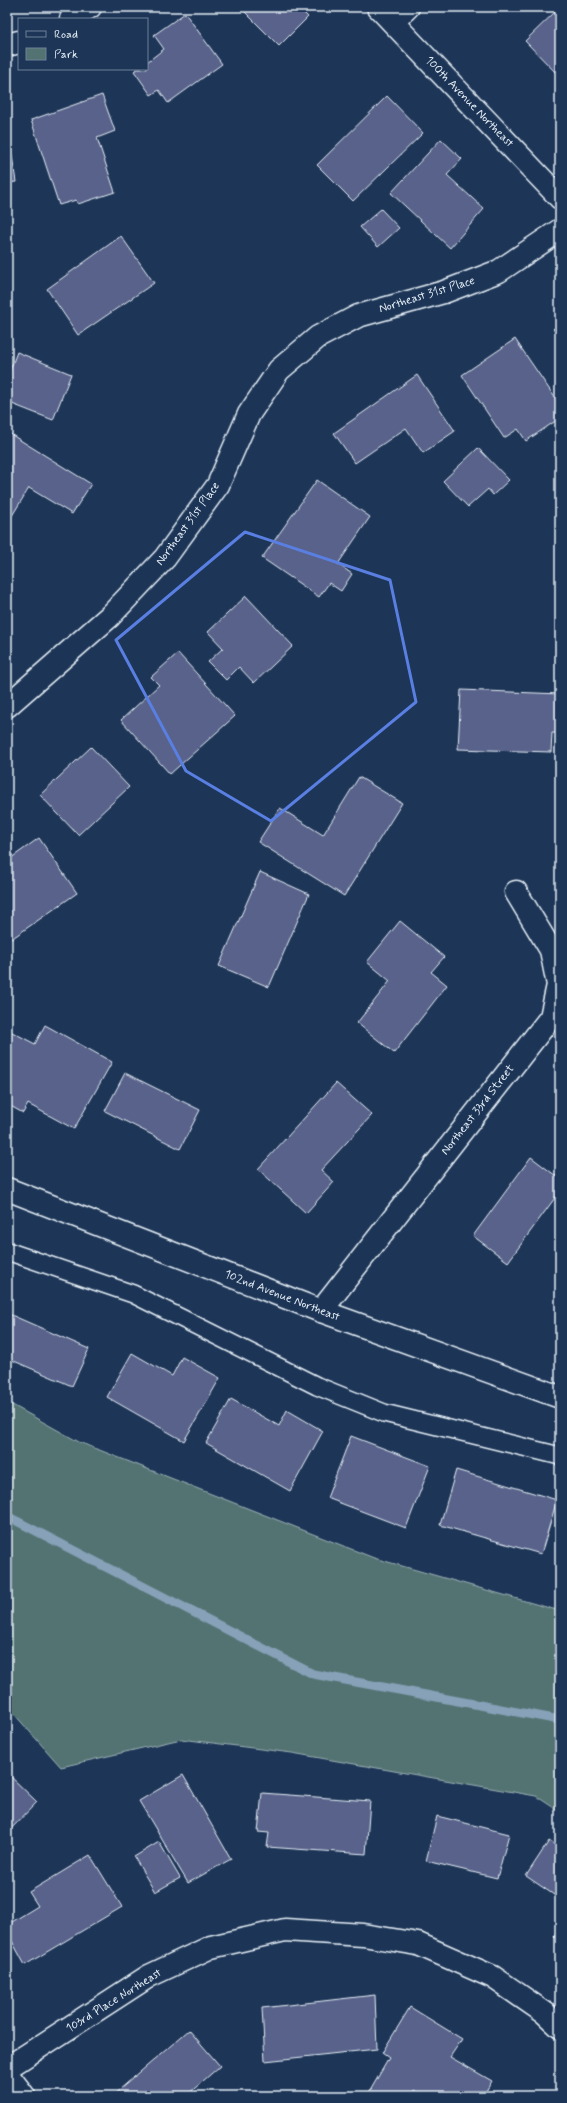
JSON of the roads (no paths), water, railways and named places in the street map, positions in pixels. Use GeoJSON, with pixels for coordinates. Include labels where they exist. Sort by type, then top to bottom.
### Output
{"type":"FeatureCollection","features":[{"type":"Feature","properties":{"kind":"street"},"geometry":{"type":"LineString","coordinates":[[73,18],[90,7]]}},
{"type":"Feature","properties":{"kind":"street"},"geometry":{"type":"LineString","coordinates":[[386,15],[408,7]]}},
{"type":"Feature","properties":{"kind":"street","name":"100th Avenue Northeast"},"geometry":{"type":"LineString","coordinates":[[386,15],[560,198]]}},
{"type":"Feature","properties":{"kind":"street"},"geometry":{"type":"LineString","coordinates":[[7,45],[18,42]]}},
{"type":"Feature","properties":{"kind":"street","name":"Northeast 31st Place"},"geometry":{"type":"LineString","coordinates":[[7,706],[110,616],[165,558],[218,486],[249,414],[279,370],[318,336],[358,316],[444,292],[499,271],[560,230]]}},
{"type":"Feature","properties":{"kind":"street","name":"Northeast 33rd Street"},"geometry":{"type":"LineString","coordinates":[[321,1311],[551,1017],[558,985],[551,950],[516,892]]}},
{"type":"Feature","properties":{"kind":"street","name":"102nd Avenue Northeast"},"geometry":{"type":"LineString","coordinates":[[7,1189],[321,1311],[560,1397]]}},
{"type":"Feature","properties":{"kind":"street","name":"103rd Place Northeast"},"geometry":{"type":"LineString","coordinates":[[7,2068],[149,1976],[212,1947],[285,1930],[363,1935],[418,1944],[493,1977],[545,2013],[560,2027]]}},
{"type":"Feature","properties":{"kind":"street"},"geometry":{"type":"LineString","coordinates":[[7,2074],[24,2096]]}},
{"type":"Feature","properties":{"kind":"lane"},"geometry":{"type":"LineString","coordinates":[[7,1251],[133,1294],[317,1386],[384,1414],[560,1456]]}},
{"type":"Feature","properties":{"kind":"waterway"},"geometry":{"type":"LineString","coordinates":[[7,1516],[313,1674],[560,1720]]}}]}
